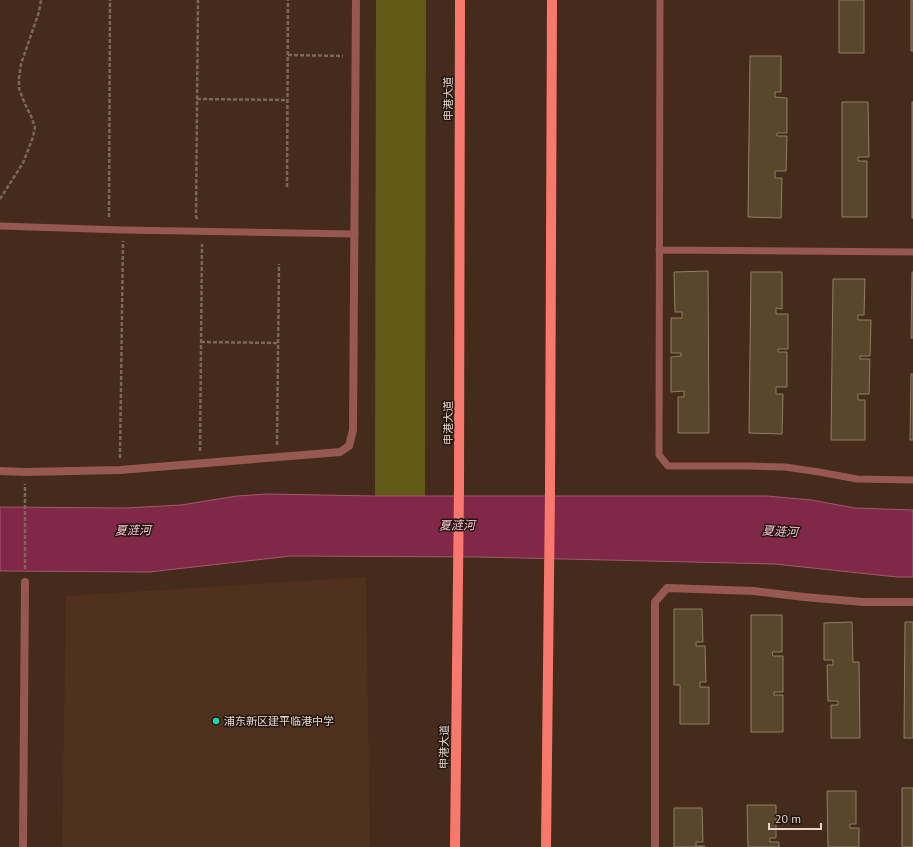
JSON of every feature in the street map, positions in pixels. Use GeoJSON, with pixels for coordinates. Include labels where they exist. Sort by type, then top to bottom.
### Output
{"type":"FeatureCollection","features":[{"type":"Feature","properties":{"kind":"main road","name":"申港大道"},"geometry":{"type":"LineString","coordinates":[[455,847],[460,489],[460,0]]}},
{"type":"Feature","properties":{"kind":"main road"},"geometry":{"type":"LineString","coordinates":[[546,847],[550,490],[552,0]]}},
{"type":"Feature","properties":{"kind":"street"},"geometry":{"type":"LineString","coordinates":[[0,471],[26,472],[120,470],[340,452],[349,446],[353,430],[356,0]]}},
{"type":"Feature","properties":{"kind":"street"},"geometry":{"type":"LineString","coordinates":[[23,847],[25,582]]}},
{"type":"Feature","properties":{"kind":"street"},"geometry":{"type":"LineString","coordinates":[[655,847],[655,602],[667,588],[754,591],[863,602],[913,602]]}},
{"type":"Feature","properties":{"kind":"lane"},"geometry":{"type":"LineString","coordinates":[[660,0],[659,455],[668,466],[785,467],[857,479],[913,480]]}},
{"type":"Feature","properties":{"kind":"lane"},"geometry":{"type":"LineString","coordinates":[[0,226],[109,230],[355,234]]}},
{"type":"Feature","properties":{"kind":"lane"},"geometry":{"type":"LineString","coordinates":[[659,250],[913,252]]}},
{"type":"Feature","properties":{"kind":"path"},"geometry":{"type":"LineString","coordinates":[[0,199],[23,163],[33,137],[35,127],[19,89],[19,78],[21,64],[41,0]]}},
{"type":"Feature","properties":{"kind":"path"},"geometry":{"type":"LineString","coordinates":[[109,230],[110,0]]}},
{"type":"Feature","properties":{"kind":"path"},"geometry":{"type":"LineString","coordinates":[[287,187],[288,0]]}},
{"type":"Feature","properties":{"kind":"path"},"geometry":{"type":"LineString","coordinates":[[288,56],[356,56]]}},
{"type":"Feature","properties":{"kind":"path"},"geometry":{"type":"LineString","coordinates":[[197,99],[287,100]]}},
{"type":"Feature","properties":{"kind":"path"},"geometry":{"type":"LineString","coordinates":[[120,470],[123,230]]}},
{"type":"Feature","properties":{"kind":"path"},"geometry":{"type":"LineString","coordinates":[[277,457],[279,264]]}},
{"type":"Feature","properties":{"kind":"path"},"geometry":{"type":"LineString","coordinates":[[201,342],[278,343]]}},
{"type":"Feature","properties":{"kind":"path"},"geometry":{"type":"LineString","coordinates":[[25,582],[26,496]]}},
{"type":"Feature","properties":{"kind":"shaded area"},"geometry":{"type":"Polygon","coordinates":[[[376,0],[426,0],[425,496],[375,496],[376,0]]]}},
{"type":"Feature","properties":{"kind":"shaded area","name":"浦东新区建平临港中学"},"geometry":{"type":"Polygon","coordinates":[[[366,577],[370,847],[62,847],[66,596],[366,577]]]}},
{"type":"Feature","properties":{"kind":"water","name":"夏涟河"},"geometry":{"type":"Polygon","coordinates":[[[267,494],[375,496],[767,496],[811,500],[855,508],[913,510],[913,577],[897,577],[775,564],[479,557],[291,556],[149,572],[0,571],[0,507],[126,508],[181,505],[237,496],[267,494]]]}},
{"type":"Feature","properties":{"kind":"building"},"geometry":{"type":"Polygon","coordinates":[[[839,0],[864,0],[864,53],[839,53],[839,0]]]}},
{"type":"Feature","properties":{"kind":"building"},"geometry":{"type":"Polygon","coordinates":[[[911,0],[913,0],[913,51],[911,51],[911,0]]]}},
{"type":"Feature","properties":{"kind":"building"},"geometry":{"type":"Polygon","coordinates":[[[750,56],[781,56],[781,92],[775,92],[775,97],[787,98],[787,133],[777,133],[777,136],[787,136],[786,171],[775,171],[775,178],[782,178],[781,218],[748,217],[750,56]]]}},
{"type":"Feature","properties":{"kind":"building"},"geometry":{"type":"Polygon","coordinates":[[[842,102],[868,102],[869,157],[858,157],[858,161],[867,161],[867,217],[842,217],[842,102]]]}},
{"type":"Feature","properties":{"kind":"building"},"geometry":{"type":"Polygon","coordinates":[[[913,102],[913,218],[912,218],[913,102]]]}},
{"type":"Feature","properties":{"kind":"building"},"geometry":{"type":"Polygon","coordinates":[[[708,271],[709,433],[678,433],[678,397],[684,397],[684,391],[671,392],[671,357],[681,356],[681,353],[671,353],[671,318],[682,318],[682,312],[675,312],[674,272],[708,271]]]}},
{"type":"Feature","properties":{"kind":"building"},"geometry":{"type":"Polygon","coordinates":[[[751,272],[782,272],[782,309],[776,308],[776,314],[788,314],[788,349],[778,349],[778,352],[787,352],[787,387],[776,387],[776,394],[783,394],[782,434],[749,433],[751,272]]]}},
{"type":"Feature","properties":{"kind":"building"},"geometry":{"type":"Polygon","coordinates":[[[912,272],[913,338],[911,338],[912,272]]]}},
{"type":"Feature","properties":{"kind":"building"},"geometry":{"type":"Polygon","coordinates":[[[833,279],[865,279],[864,315],[858,315],[858,320],[871,320],[870,356],[860,356],[860,359],[870,359],[869,394],[858,394],[858,400],[865,400],[865,440],[831,440],[833,279]]]}},
{"type":"Feature","properties":{"kind":"building"},"geometry":{"type":"Polygon","coordinates":[[[911,374],[913,374],[913,440],[910,440],[911,374]]]}},
{"type":"Feature","properties":{"kind":"building"},"geometry":{"type":"Polygon","coordinates":[[[674,609],[702,609],[703,642],[696,642],[696,646],[705,646],[706,682],[700,682],[700,687],[709,687],[709,724],[680,724],[680,685],[674,685],[674,609]]]}},
{"type":"Feature","properties":{"kind":"building"},"geometry":{"type":"Polygon","coordinates":[[[751,615],[782,615],[782,652],[772,652],[773,656],[783,656],[783,692],[774,692],[774,695],[783,695],[783,732],[751,732],[751,615]]]}},
{"type":"Feature","properties":{"kind":"building"},"geometry":{"type":"Polygon","coordinates":[[[852,622],[853,662],[859,662],[860,738],[831,738],[831,705],[838,705],[838,701],[828,701],[827,665],[833,665],[833,660],[824,660],[824,623],[852,622]]]}},
{"type":"Feature","properties":{"kind":"building"},"geometry":{"type":"Polygon","coordinates":[[[905,622],[913,622],[913,738],[904,738],[905,622]]]}},
{"type":"Feature","properties":{"kind":"building"},"geometry":{"type":"Polygon","coordinates":[[[902,788],[913,788],[913,847],[902,847],[902,788]]]}},
{"type":"Feature","properties":{"kind":"building"},"geometry":{"type":"Polygon","coordinates":[[[827,791],[856,791],[856,824],[850,824],[850,828],[859,828],[859,847],[828,847],[827,791]]]}},
{"type":"Feature","properties":{"kind":"building"},"geometry":{"type":"Polygon","coordinates":[[[747,805],[776,805],[776,838],[770,838],[770,842],[779,842],[779,847],[748,847],[747,805]]]}},
{"type":"Feature","properties":{"kind":"building"},"geometry":{"type":"Polygon","coordinates":[[[674,808],[702,808],[703,842],[696,842],[696,846],[705,847],[674,847],[674,808]]]}},
{"type":"Feature","properties":{"kind":"place","name":"浦东新区建平临港中学"},"geometry":{"type":"Point","coordinates":[216,721]}}]}
